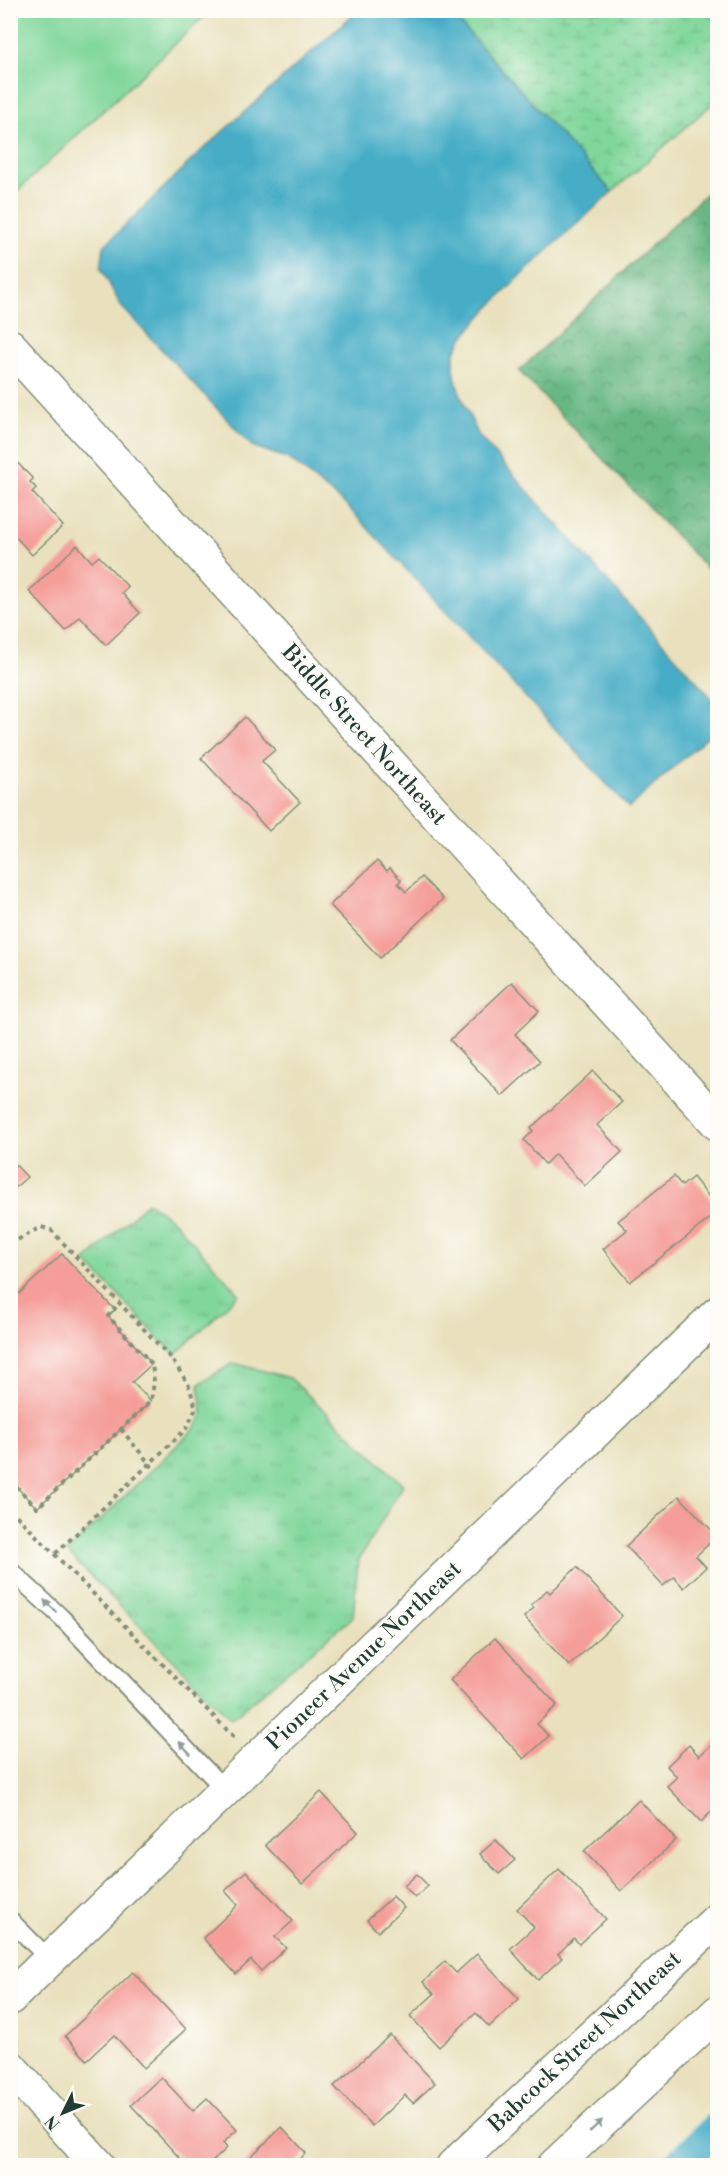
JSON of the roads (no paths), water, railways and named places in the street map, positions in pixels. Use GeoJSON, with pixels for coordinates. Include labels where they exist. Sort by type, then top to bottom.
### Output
{"type":"FeatureCollection","features":[{"type":"Feature","properties":{"kind":"street","name":"Biddle Street Northeast"},"geometry":{"type":"LineString","coordinates":[[11,347],[717,1124]]}},
{"type":"Feature","properties":{"kind":"street","name":"Pioneer Avenue Northeast"},"geometry":{"type":"LineString","coordinates":[[10,1998],[717,1313]]}},
{"type":"Feature","properties":{"kind":"street","name":"Babcock Street Northeast"},"geometry":{"type":"LineString","coordinates":[[453,2166],[717,1919]]}},
{"type":"Feature","properties":{"kind":"street"},"geometry":{"type":"LineString","coordinates":[[554,2166],[717,2012]]}},
{"type":"Feature","properties":{"kind":"street"},"geometry":{"type":"LineString","coordinates":[[10,2067],[99,2166]]}},
{"type":"Feature","properties":{"kind":"lane"},"geometry":{"type":"LineString","coordinates":[[10,1570],[61,1617],[225,1790]]}},
{"type":"Feature","properties":{"kind":"lane"},"geometry":{"type":"LineString","coordinates":[[10,1920],[50,1960]]}},
{"type":"Feature","properties":{"kind":"water"},"geometry":{"type":"Polygon","coordinates":[[[357,11],[449,11],[612,192],[478,319],[455,353],[454,363],[457,385],[479,436],[717,704],[717,728],[629,808],[347,506],[289,459],[252,446],[121,306],[101,268],[104,246],[201,151],[357,11]]]}},
{"type":"Feature","properties":{"kind":"waterway"},"geometry":{"type":"LineString","coordinates":[[678,2166],[718,2128]]}}]}
